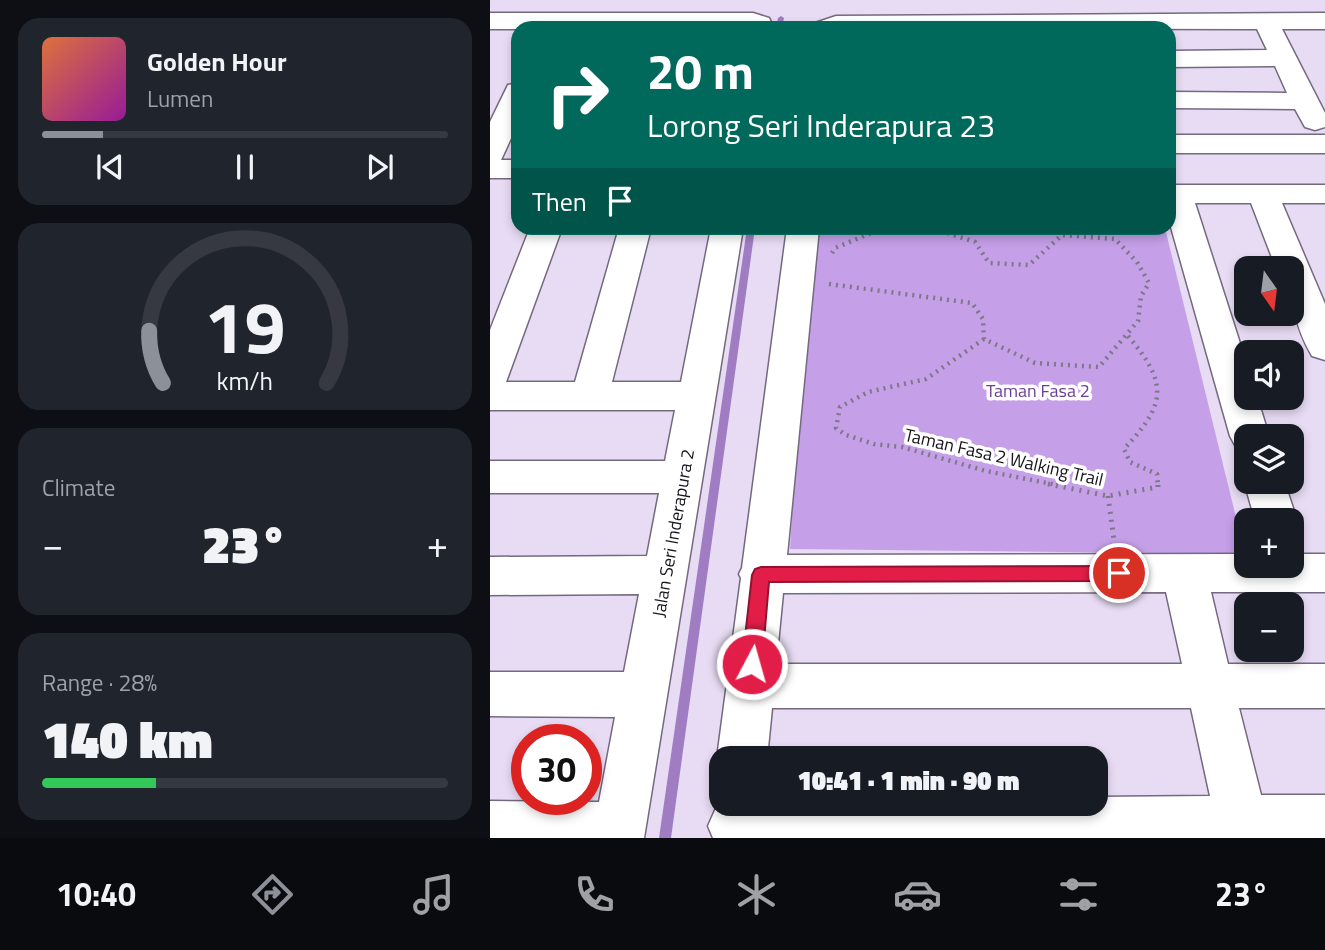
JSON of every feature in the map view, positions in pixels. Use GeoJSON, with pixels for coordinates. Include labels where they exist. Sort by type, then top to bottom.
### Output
{"type":"FeatureCollection","features":[{"type":"Feature","properties":{"kind":"street"},"geometry":{"type":"LineString","coordinates":[[549,21],[588,10],[613,21]]}},
{"type":"Feature","properties":{"kind":"street"},"geometry":{"type":"LineString","coordinates":[[1176,144],[1325,143],[1284,58],[1270,14]]}},
{"type":"Feature","properties":{"kind":"street"},"geometry":{"type":"LineString","coordinates":[[945,21],[1045,16],[1270,14],[1325,21]]}},
{"type":"Feature","properties":{"kind":"street"},"geometry":{"type":"LineString","coordinates":[[490,21],[511,23]]}},
{"type":"Feature","properties":{"kind":"street"},"geometry":{"type":"LineString","coordinates":[[490,43],[511,35]]}},
{"type":"Feature","properties":{"kind":"street"},"geometry":{"type":"LineString","coordinates":[[1176,59],[1284,58]]}},
{"type":"Feature","properties":{"kind":"street"},"geometry":{"type":"LineString","coordinates":[[1176,100],[1305,100]]}},
{"type":"Feature","properties":{"kind":"street"},"geometry":{"type":"LineString","coordinates":[[490,154],[511,107]]}},
{"type":"Feature","properties":{"kind":"street"},"geometry":{"type":"LineString","coordinates":[[490,169],[511,169]]}},
{"type":"Feature","properties":{"kind":"street"},"geometry":{"type":"LineString","coordinates":[[1176,194],[1325,194]]}},
{"type":"Feature","properties":{"kind":"street"},"geometry":{"type":"LineString","coordinates":[[1263,194],[1325,347]]}},
{"type":"Feature","properties":{"kind":"street"},"geometry":{"type":"LineString","coordinates":[[1176,203],[1246,424]]}},
{"type":"Feature","properties":{"kind":"street"},"geometry":{"type":"LineString","coordinates":[[490,378],[543,235]]}},
{"type":"Feature","properties":{"kind":"street"},"geometry":{"type":"LineString","coordinates":[[590,396],[633,235]]}},
{"type":"Feature","properties":{"kind":"street","name":"Jalan Seri Inderapura 2"},"geometry":{"type":"LineString","coordinates":[[619,833],[726,235]]}},
{"type":"Feature","properties":{"kind":"street"},"geometry":{"type":"LineString","coordinates":[[743,746],[761,575],[815,242]]}},
{"type":"Feature","properties":{"kind":"street"},"geometry":{"type":"LineString","coordinates":[[490,396],[697,396]]}},
{"type":"Feature","properties":{"kind":"street"},"geometry":{"type":"LineString","coordinates":[[490,477],[683,477]]}},
{"type":"Feature","properties":{"kind":"street"},"geometry":{"type":"LineString","coordinates":[[761,575],[1234,572]]}},
{"type":"Feature","properties":{"kind":"street"},"geometry":{"type":"LineString","coordinates":[[1184,573],[1243,830]]}},
{"type":"Feature","properties":{"kind":"street"},"geometry":{"type":"LineString","coordinates":[[490,576],[664,575]]}},
{"type":"Feature","properties":{"kind":"street"},"geometry":{"type":"LineString","coordinates":[[750,686],[1325,686]]}},
{"type":"Feature","properties":{"kind":"street"},"geometry":{"type":"LineString","coordinates":[[490,694],[644,695]]}},
{"type":"Feature","properties":{"kind":"street"},"geometry":{"type":"LineString","coordinates":[[735,822],[1243,830],[1325,821]]}},
{"type":"Feature","properties":{"kind":"street"},"geometry":{"type":"LineString","coordinates":[[490,827],[619,833]]}},
{"type":"Feature","properties":{"kind":"path"},"geometry":{"type":"LineString","coordinates":[[815,242],[835,248],[866,235]]}},
{"type":"Feature","properties":{"kind":"path"},"geometry":{"type":"LineString","coordinates":[[824,283],[855,290],[912,293],[972,303],[983,319],[984,339],[1035,363],[1099,367],[1138,321],[1141,296],[1149,283],[1138,261],[1115,239],[1062,235],[1029,265],[989,263],[975,242],[954,235]]}},
{"type":"Feature","properties":{"kind":"path","name":"Taman Fasa 2 Walking Trail"},"geometry":{"type":"LineString","coordinates":[[984,339],[926,379],[868,393],[840,407],[836,428],[846,435],[874,444],[902,447],[986,471],[1108,496],[1158,487],[1157,474],[1130,463],[1124,449],[1147,426],[1161,401],[1155,371],[1145,354],[1128,335]]}},
{"type":"Feature","properties":{"kind":"path"},"geometry":{"type":"LineString","coordinates":[[1108,496],[1119,573]]}},
{"type":"Feature","properties":{"kind":"green space","name":"Taman Fasa 2"},"geometry":{"type":"Polygon","coordinates":[[[809,235],[1167,235],[1234,509],[1234,554],[790,549],[809,235]]]}},
{"type":"Feature","properties":{"kind":"waterway"},"geometry":{"type":"LineString","coordinates":[[665,838],[750,235]]}},
{"type":"Feature","properties":{"kind":"route"},"geometry":{"type":"LineString","coordinates":[[752,664],[761,575],[1119,573]]}}]}
